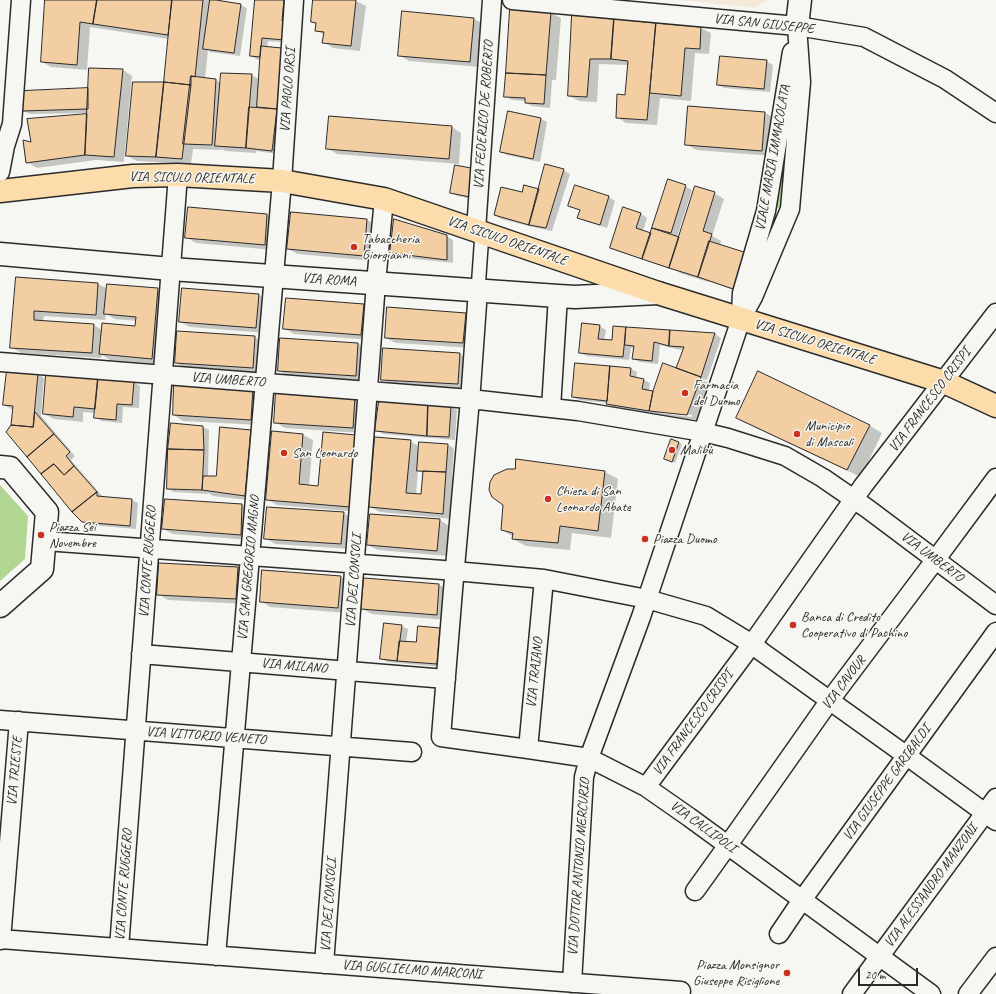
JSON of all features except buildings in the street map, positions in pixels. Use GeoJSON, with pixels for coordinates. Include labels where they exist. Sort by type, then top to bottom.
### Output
{"type":"FeatureCollection","features":[{"type":"Feature","properties":{"kind":"main road","name":"VIA SICULO ORIENTALE"},"geometry":{"type":"LineString","coordinates":[[0,191],[132,176],[178,175],[282,181],[384,199],[658,293],[944,382],[996,406]]}},
{"type":"Feature","properties":{"kind":"street"},"geometry":{"type":"LineString","coordinates":[[0,172],[5,146],[12,124],[21,0]]}},
{"type":"Feature","properties":{"kind":"street","name":"VIA PAOLO ORSI"},"geometry":{"type":"LineString","coordinates":[[282,181],[294,0]]}},
{"type":"Feature","properties":{"kind":"street","name":"VIA FEDERICO DE ROBERTO"},"geometry":{"type":"LineString","coordinates":[[479,232],[492,0]]}},
{"type":"Feature","properties":{"kind":"street","name":"VIA SAN GIUSEPPE"},"geometry":{"type":"LineString","coordinates":[[512,0],[797,26],[864,38],[945,79],[996,114]]}},
{"type":"Feature","properties":{"kind":"street","name":"VIALE MARIA IMMACOLATA"},"geometry":{"type":"LineString","coordinates":[[741,319],[753,297],[790,209],[801,82],[797,26],[800,0]]}},
{"type":"Feature","properties":{"kind":"street","name":"VIA CONTE RUGGERO"},"geometry":{"type":"LineString","coordinates":[[119,948],[178,175]]}},
{"type":"Feature","properties":{"kind":"street","name":"VIA SAN GREGORIO MAGNO"},"geometry":{"type":"LineString","coordinates":[[216,956],[282,181]]}},
{"type":"Feature","properties":{"kind":"street","name":"VIA DEI CONSOLI"},"geometry":{"type":"LineString","coordinates":[[324,964],[369,391],[376,283],[384,199]]}},
{"type":"Feature","properties":{"kind":"street"},"geometry":{"type":"LineString","coordinates":[[446,679],[453,590],[449,570],[478,290],[479,232]]}},
{"type":"Feature","properties":{"kind":"street","name":"VIA ROMA"},"geometry":{"type":"LineString","coordinates":[[0,256],[575,297],[658,293]]}},
{"type":"Feature","properties":{"kind":"street"},"geometry":{"type":"LineString","coordinates":[[551,401],[558,296]]}},
{"type":"Feature","properties":{"kind":"street","name":"VIA FRANCESCO CRISPI"},"geometry":{"type":"LineString","coordinates":[[646,787],[741,659],[757,648],[944,382],[996,313]]}},
{"type":"Feature","properties":{"kind":"street"},"geometry":{"type":"LineString","coordinates":[[705,425],[741,319]]}},
{"type":"Feature","properties":{"kind":"street","name":"VIA UMBERTO"},"geometry":{"type":"LineString","coordinates":[[0,362],[369,391],[466,395],[551,401],[578,411],[705,425],[728,438],[785,456],[862,498],[936,559],[996,605]]}},
{"type":"Feature","properties":{"kind":"street","name":"VIA DOTTOR ANTONIO MERCURIO"},"geometry":{"type":"LineString","coordinates":[[572,983],[584,777],[589,758],[641,617],[705,425]]}},
{"type":"Feature","properties":{"kind":"street"},"geometry":{"type":"LineString","coordinates":[[0,467],[10,468],[47,512],[42,569],[0,606]]}},
{"type":"Feature","properties":{"kind":"street","name":"VIA CAVOUR"},"geometry":{"type":"LineString","coordinates":[[694,891],[830,700],[996,478]]}},
{"type":"Feature","properties":{"kind":"street"},"geometry":{"type":"LineString","coordinates":[[45,541],[449,570],[544,579],[647,599],[706,616],[757,648],[991,817]]}},
{"type":"Feature","properties":{"kind":"street","name":"VIA TRAIANO"},"geometry":{"type":"LineString","coordinates":[[528,748],[544,579]]}},
{"type":"Feature","properties":{"kind":"street","name":"VIA GIUSEPPE GARIBALDI"},"geometry":{"type":"LineString","coordinates":[[778,934],[996,632]]}},
{"type":"Feature","properties":{"kind":"street","name":"VIA MILANO"},"geometry":{"type":"LineString","coordinates":[[142,654],[446,679]]}},
{"type":"Feature","properties":{"kind":"street","name":"VIA CALLIPOLI"},"geometry":{"type":"LineString","coordinates":[[446,679],[441,738],[528,748],[589,758],[646,787],[728,845],[931,994]]}},
{"type":"Feature","properties":{"kind":"street","name":"VIA VITTORIO VENETO"},"geometry":{"type":"LineString","coordinates":[[0,720],[412,752]]}},
{"type":"Feature","properties":{"kind":"street","name":"VIA TRIESTE"},"geometry":{"type":"LineString","coordinates":[[1,940],[19,721]]}},
{"type":"Feature","properties":{"kind":"street","name":"VIA ALESSANDRO MANZONI"},"geometry":{"type":"LineString","coordinates":[[852,994],[879,956],[991,817],[996,798]]}},
{"type":"Feature","properties":{"kind":"street","name":"VIA GUGLIELMO MARCONI"},"geometry":{"type":"LineString","coordinates":[[1,940],[572,983],[625,990],[681,991]]}},
{"type":"Feature","properties":{"kind":"street"},"geometry":{"type":"LineString","coordinates":[[968,994],[996,957]]}},
{"type":"Feature","properties":{"kind":"shaded area"},"geometry":{"type":"Polygon","coordinates":[[[680,0],[768,0],[755,8],[680,0]]]}},
{"type":"Feature","properties":{"kind":"green space"},"geometry":{"type":"Polygon","coordinates":[[[790,101],[783,209],[774,207],[790,101]]]}},
{"type":"Feature","properties":{"kind":"green space"},"geometry":{"type":"Polygon","coordinates":[[[0,485],[28,516],[25,559],[0,581],[0,485]]]}},
{"type":"Feature","properties":{"kind":"place","name":"Tabaccheria Giorgianni"},"geometry":{"type":"Point","coordinates":[354,247]}},
{"type":"Feature","properties":{"kind":"place","name":"Farmacia del Duomo"},"geometry":{"type":"Point","coordinates":[685,393]}},
{"type":"Feature","properties":{"kind":"place","name":"Municipio di Mascali"},"geometry":{"type":"Point","coordinates":[797,434]}},
{"type":"Feature","properties":{"kind":"place","name":"Malibù"},"geometry":{"type":"Point","coordinates":[672,450]}},
{"type":"Feature","properties":{"kind":"place","name":"San Leonardo"},"geometry":{"type":"Point","coordinates":[284,453]}},
{"type":"Feature","properties":{"kind":"place","name":"Chiesa di San Leonardo Abate"},"geometry":{"type":"Point","coordinates":[548,499]}},
{"type":"Feature","properties":{"kind":"place","name":"Piazza Sei Novembre"},"geometry":{"type":"Point","coordinates":[41,535]}},
{"type":"Feature","properties":{"kind":"place","name":"Piazza Duomo"},"geometry":{"type":"Point","coordinates":[645,539]}},
{"type":"Feature","properties":{"kind":"place","name":"Banca di Credito Cooperativo di Pachino"},"geometry":{"type":"Point","coordinates":[793,625]}},
{"type":"Feature","properties":{"kind":"place","name":"Piazza Monsignor Giuseppe Risiglione"},"geometry":{"type":"Point","coordinates":[787,973]}}]}
